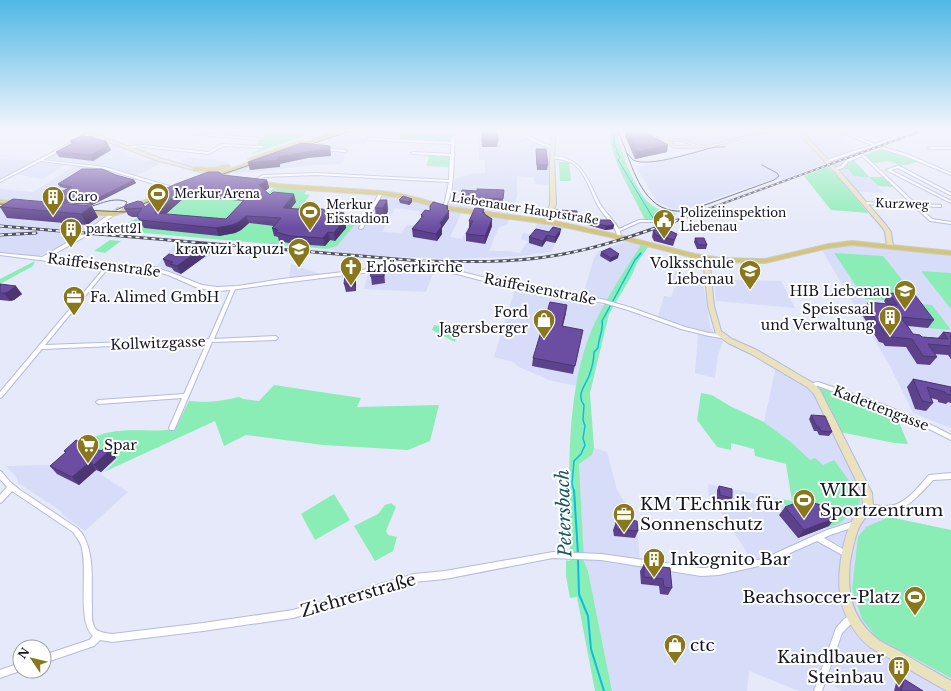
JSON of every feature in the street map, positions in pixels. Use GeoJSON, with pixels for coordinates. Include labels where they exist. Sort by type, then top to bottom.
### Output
{"type":"FeatureCollection","features":[{"type":"Feature","properties":{"kind":"main road"},"geometry":{"type":"LineString","coordinates":[[175,163],[226,178]]}},
{"type":"Feature","properties":{"kind":"main road"},"geometry":{"type":"LineString","coordinates":[[205,178],[245,163]]}},
{"type":"Feature","properties":{"kind":"main road"},"geometry":{"type":"LineString","coordinates":[[547,221],[553,204],[552,163]]}},
{"type":"Feature","properties":{"kind":"main road"},"geometry":{"type":"LineString","coordinates":[[829,163],[888,232],[890,246]]}},
{"type":"Feature","properties":{"kind":"main road"},"geometry":{"type":"LineString","coordinates":[[194,169],[215,169],[240,165]]}},
{"type":"Feature","properties":{"kind":"main road"},"geometry":{"type":"LineString","coordinates":[[234,177],[231,176],[231,174],[240,165]]}},
{"type":"Feature","properties":{"kind":"main road","name":"Liebenauer Hauptstraße"},"geometry":{"type":"LineString","coordinates":[[246,181],[292,188],[381,193],[402,196],[444,207],[547,221],[619,234],[706,258],[750,262],[765,261],[838,244],[852,243],[951,253]]}},
{"type":"Feature","properties":{"kind":"main road"},"geometry":{"type":"LineString","coordinates":[[81,210],[117,211],[178,187],[171,188],[117,211]]}},
{"type":"Feature","properties":{"kind":"main road"},"geometry":{"type":"LineString","coordinates":[[0,202],[22,206],[0,205]]}},
{"type":"Feature","properties":{"kind":"main road"},"geometry":{"type":"LineString","coordinates":[[706,258],[711,306],[716,327],[722,336],[772,362],[810,385],[817,392],[867,493],[868,507],[855,524],[846,554],[844,592],[853,618],[868,639],[875,644],[951,687]]}},
{"type":"Feature","properties":{"kind":"street"},"geometry":{"type":"LineString","coordinates":[[0,181],[33,163]]}},
{"type":"Feature","properties":{"kind":"street"},"geometry":{"type":"LineString","coordinates":[[66,163],[105,168],[171,188]]}},
{"type":"Feature","properties":{"kind":"street"},"geometry":{"type":"LineString","coordinates":[[444,207],[447,203],[451,163]]}},
{"type":"Feature","properties":{"kind":"street"},"geometry":{"type":"LineString","coordinates":[[573,163],[577,166],[587,181],[602,209],[619,234],[639,222],[661,221]]}},
{"type":"Feature","properties":{"kind":"street"},"geometry":{"type":"LineString","coordinates":[[834,169],[842,167],[845,163]]}},
{"type":"Feature","properties":{"kind":"street"},"geometry":{"type":"LineString","coordinates":[[871,163],[934,222],[951,223]]}},
{"type":"Feature","properties":{"kind":"street"},"geometry":{"type":"LineString","coordinates":[[926,163],[951,174]]}},
{"type":"Feature","properties":{"kind":"street"},"geometry":{"type":"LineString","coordinates":[[951,194],[898,167],[888,170],[951,202]]}},
{"type":"Feature","properties":{"kind":"street"},"geometry":{"type":"LineString","coordinates":[[254,182],[263,176],[313,174],[450,181]]}},
{"type":"Feature","properties":{"kind":"street"},"geometry":{"type":"LineString","coordinates":[[360,228],[381,193]]}},
{"type":"Feature","properties":{"kind":"street","name":"Kurzweg"},"geometry":{"type":"LineString","coordinates":[[864,203],[940,206]]}},
{"type":"Feature","properties":{"kind":"street"},"geometry":{"type":"LineString","coordinates":[[44,258],[84,235],[117,211]]}},
{"type":"Feature","properties":{"kind":"street","name":"Raiffeisenstraße"},"geometry":{"type":"LineString","coordinates":[[0,254],[44,258],[107,267],[158,270],[197,286],[216,289],[233,289],[276,282],[406,267],[452,270],[503,285],[616,304],[692,330],[709,335],[722,336]]}},
{"type":"Feature","properties":{"kind":"street"},"geometry":{"type":"LineString","coordinates":[[0,396],[107,267]]}},
{"type":"Feature","properties":{"kind":"street"},"geometry":{"type":"LineString","coordinates":[[172,428],[233,289]]}},
{"type":"Feature","properties":{"kind":"street","name":"Kollwitzgasse"},"geometry":{"type":"LineString","coordinates":[[40,347],[276,338]]}},
{"type":"Feature","properties":{"kind":"street","name":"Kadettengasse"},"geometry":{"type":"LineString","coordinates":[[810,385],[818,384],[884,407],[914,419],[951,438]]}},
{"type":"Feature","properties":{"kind":"street"},"geometry":{"type":"LineString","coordinates":[[99,402],[186,396]]}},
{"type":"Feature","properties":{"kind":"street"},"geometry":{"type":"LineString","coordinates":[[0,474],[11,487],[75,530],[82,538],[87,553],[88,613],[90,626],[99,636],[91,642],[52,655]]}},
{"type":"Feature","properties":{"kind":"street"},"geometry":{"type":"LineString","coordinates":[[868,507],[886,511],[906,504],[931,477],[951,476]]}},
{"type":"Feature","properties":{"kind":"street"},"geometry":{"type":"LineString","coordinates":[[0,500],[11,487]]}},
{"type":"Feature","properties":{"kind":"street","name":"Ziehrerstraße"},"geometry":{"type":"LineString","coordinates":[[99,636],[121,638],[293,614],[414,578],[445,575],[553,555],[584,556],[710,573],[763,562],[829,532],[855,524]]}},
{"type":"Feature","properties":{"kind":"street"},"geometry":{"type":"LineString","coordinates":[[818,538],[846,554]]}},
{"type":"Feature","properties":{"kind":"street"},"geometry":{"type":"LineString","coordinates":[[818,691],[839,630],[846,622],[853,618]]}},
{"type":"Feature","properties":{"kind":"street"},"geometry":{"type":"LineString","coordinates":[[0,674],[12,670]]}},
{"type":"Feature","properties":{"kind":"shaded area"},"geometry":{"type":"Polygon","coordinates":[[[0,163],[66,164],[43,179],[16,174],[0,183],[0,163]]]}},
{"type":"Feature","properties":{"kind":"shaded area"},"geometry":{"type":"Polygon","coordinates":[[[84,163],[161,163],[135,176],[109,166],[84,163]]]}},
{"type":"Feature","properties":{"kind":"shaded area"},"geometry":{"type":"Polygon","coordinates":[[[182,163],[229,163],[212,168],[197,168],[182,163]]]}},
{"type":"Feature","properties":{"kind":"shaded area"},"geometry":{"type":"Polygon","coordinates":[[[257,163],[342,163],[311,165],[239,174],[234,173],[234,171],[257,163]]]}},
{"type":"Feature","properties":{"kind":"shaded area"},"geometry":{"type":"Polygon","coordinates":[[[485,163],[549,163],[550,185],[535,184],[534,177],[517,176],[517,196],[512,213],[449,206],[453,180],[470,174],[485,173],[485,163]]]}},
{"type":"Feature","properties":{"kind":"shaded area"},"geometry":{"type":"Polygon","coordinates":[[[651,163],[824,164],[784,179],[771,180],[686,209],[672,209],[657,202],[636,167],[651,163]]]}},
{"type":"Feature","properties":{"kind":"shaded area"},"geometry":{"type":"Polygon","coordinates":[[[837,163],[857,163],[884,193],[851,191],[827,167],[837,163]]]}},
{"type":"Feature","properties":{"kind":"shaded area"},"geometry":{"type":"Polygon","coordinates":[[[76,165],[105,169],[87,181],[44,204],[0,201],[0,189],[33,192],[76,165]]]}},
{"type":"Feature","properties":{"kind":"shaded area"},"geometry":{"type":"Polygon","coordinates":[[[381,193],[463,210],[450,237],[462,239],[475,213],[510,216],[507,225],[499,227],[489,251],[509,251],[520,253],[528,241],[521,239],[523,233],[531,235],[540,220],[565,225],[551,252],[519,256],[450,259],[347,254],[327,249],[334,247],[357,221],[368,215],[381,193]],[[395,208],[382,232],[401,233],[407,225],[415,225],[423,215],[419,214],[421,212],[395,208]]]}},
{"type":"Feature","properties":{"kind":"shaded area"},"geometry":{"type":"Polygon","coordinates":[[[0,207],[105,216],[71,240],[47,253],[38,256],[0,252],[0,207]]]}},
{"type":"Feature","properties":{"kind":"shaded area"},"geometry":{"type":"Polygon","coordinates":[[[624,242],[641,245],[607,300],[583,295],[594,258],[599,251],[624,242]]]}},
{"type":"Feature","properties":{"kind":"shaded area","name":"HIB Liebenau"},"geometry":{"type":"Polygon","coordinates":[[[852,245],[951,255],[951,428],[913,413],[891,368],[822,250],[852,245]]]}},
{"type":"Feature","properties":{"kind":"shaded area"},"geometry":{"type":"Polygon","coordinates":[[[173,246],[218,250],[180,275],[163,268],[156,267],[173,246]]]}},
{"type":"Feature","properties":{"kind":"shaded area","name":"krawuzi kapuzi"},"geometry":{"type":"Polygon","coordinates":[[[291,264],[323,275],[289,278],[291,264]]]}},
{"type":"Feature","properties":{"kind":"shaded area"},"geometry":{"type":"Polygon","coordinates":[[[434,271],[426,292],[364,289],[368,274],[434,271]]]}},
{"type":"Feature","properties":{"kind":"shaded area"},"geometry":{"type":"Polygon","coordinates":[[[672,271],[702,277],[710,327],[723,342],[718,355],[715,378],[695,373],[698,334],[655,320],[658,316],[664,296],[671,297],[675,286],[668,283],[672,271]]]}},
{"type":"Feature","properties":{"kind":"shaded area","name":"Volksschule Liebenau"},"geometry":{"type":"Polygon","coordinates":[[[714,279],[781,281],[795,308],[716,301],[714,279]]]}},
{"type":"Feature","properties":{"kind":"shaded area","name":"Ford Jagersberger"},"geometry":{"type":"Polygon","coordinates":[[[515,289],[605,305],[592,330],[576,386],[549,380],[519,367],[513,362],[494,357],[515,289]]]}},
{"type":"Feature","properties":{"kind":"shaded area"},"geometry":{"type":"Polygon","coordinates":[[[776,367],[816,382],[862,476],[855,487],[846,477],[810,461],[791,442],[764,422],[776,367]]]}},
{"type":"Feature","properties":{"kind":"shaded area"},"geometry":{"type":"Polygon","coordinates":[[[82,443],[118,459],[100,474],[128,492],[85,531],[63,515],[61,511],[18,483],[17,478],[6,466],[51,465],[82,443]]]}},
{"type":"Feature","properties":{"kind":"shaded area"},"geometry":{"type":"Polygon","coordinates":[[[594,448],[607,452],[617,490],[632,514],[637,527],[640,562],[701,572],[739,567],[744,560],[750,557],[729,525],[725,526],[719,519],[724,517],[709,499],[708,484],[781,499],[790,511],[859,506],[861,497],[889,517],[951,530],[951,691],[842,691],[829,683],[817,691],[799,691],[749,671],[747,691],[612,691],[588,571],[584,564],[583,551],[579,464],[592,455],[594,448]]]}},
{"type":"Feature","properties":{"kind":"green space"},"geometry":{"type":"Polygon","coordinates":[[[427,163],[450,163],[450,167],[426,166],[427,163]]]}},
{"type":"Feature","properties":{"kind":"green space"},"geometry":{"type":"Polygon","coordinates":[[[559,163],[569,163],[571,181],[560,181],[559,163]]]}},
{"type":"Feature","properties":{"kind":"green space"},"geometry":{"type":"Polygon","coordinates":[[[617,163],[626,163],[641,193],[653,206],[677,214],[656,220],[645,220],[617,163]]]}},
{"type":"Feature","properties":{"kind":"green space"},"geometry":{"type":"Polygon","coordinates":[[[846,163],[857,163],[869,177],[854,176],[848,169],[839,170],[844,168],[846,163]]]}},
{"type":"Feature","properties":{"kind":"green space"},"geometry":{"type":"Polygon","coordinates":[[[894,163],[913,163],[900,166],[894,163]]]}},
{"type":"Feature","properties":{"kind":"green space"},"geometry":{"type":"Polygon","coordinates":[[[827,167],[839,178],[868,213],[831,210],[804,176],[827,167]]]}},
{"type":"Feature","properties":{"kind":"green space"},"geometry":{"type":"Polygon","coordinates":[[[869,177],[885,177],[895,187],[878,186],[869,177]]]}},
{"type":"Feature","properties":{"kind":"green space"},"geometry":{"type":"Polygon","coordinates":[[[276,187],[307,190],[304,194],[310,195],[298,211],[360,218],[337,246],[327,249],[144,233],[127,223],[145,214],[171,193],[265,194],[276,187]]]}},
{"type":"Feature","properties":{"kind":"green space"},"geometry":{"type":"Polygon","coordinates":[[[110,240],[121,241],[105,253],[94,251],[110,240]]]}},
{"type":"Feature","properties":{"kind":"green space"},"geometry":{"type":"Polygon","coordinates":[[[641,245],[648,247],[637,263],[632,275],[609,314],[590,393],[594,448],[592,455],[579,464],[584,562],[588,571],[612,691],[595,691],[577,597],[570,598],[566,576],[566,560],[570,561],[569,473],[572,413],[576,384],[592,329],[608,297],[641,245]]]}},
{"type":"Feature","properties":{"kind":"green space"},"geometry":{"type":"Polygon","coordinates":[[[834,253],[883,256],[920,302],[865,299],[834,253]]]}},
{"type":"Feature","properties":{"kind":"green space"},"geometry":{"type":"Polygon","coordinates":[[[35,261],[33,266],[0,284],[0,279],[35,261]]]}},
{"type":"Feature","properties":{"kind":"green space"},"geometry":{"type":"Polygon","coordinates":[[[921,271],[951,273],[951,309],[921,271]]]}},
{"type":"Feature","properties":{"kind":"green space"},"geometry":{"type":"Polygon","coordinates":[[[910,303],[932,305],[951,330],[928,328],[910,303]]]}},
{"type":"Feature","properties":{"kind":"green space"},"geometry":{"type":"Polygon","coordinates":[[[434,325],[459,329],[455,342],[432,330],[434,325]]]}},
{"type":"Feature","properties":{"kind":"green space"},"geometry":{"type":"Polygon","coordinates":[[[274,385],[361,398],[357,407],[439,405],[430,441],[408,450],[323,445],[246,435],[224,446],[215,421],[104,472],[118,459],[82,443],[94,437],[117,431],[175,429],[189,401],[203,402],[239,397],[259,401],[274,385]]]}},
{"type":"Feature","properties":{"kind":"green space"},"geometry":{"type":"Polygon","coordinates":[[[819,388],[827,389],[896,415],[908,444],[894,443],[840,432],[819,388]]]}},
{"type":"Feature","properties":{"kind":"green space"},"geometry":{"type":"Polygon","coordinates":[[[701,393],[712,395],[730,406],[764,422],[791,442],[810,460],[815,458],[823,465],[834,460],[861,497],[859,506],[840,523],[830,527],[818,514],[790,511],[781,499],[792,501],[786,464],[755,456],[754,449],[731,443],[731,450],[717,447],[697,420],[701,393]]]}},
{"type":"Feature","properties":{"kind":"green space"},"geometry":{"type":"Polygon","coordinates":[[[334,494],[350,520],[315,540],[301,514],[334,494]]]}},
{"type":"Feature","properties":{"kind":"green space"},"geometry":{"type":"Polygon","coordinates":[[[391,503],[396,507],[386,531],[388,535],[397,537],[393,551],[375,561],[354,526],[378,514],[385,505],[391,503]]]}},
{"type":"Feature","properties":{"kind":"green space"},"geometry":{"type":"Polygon","coordinates":[[[889,517],[951,530],[951,678],[877,638],[862,619],[852,589],[858,537],[866,527],[889,517]]]}},
{"type":"Feature","properties":{"kind":"building"},"geometry":{"type":"Polygon","coordinates":[[[537,163],[548,163],[548,165],[537,165],[537,163]]]}},
{"type":"Feature","properties":{"kind":"building"},"geometry":{"type":"Polygon","coordinates":[[[82,169],[102,169],[134,180],[90,202],[47,198],[72,187],[58,184],[82,169]]]}},
{"type":"Feature","properties":{"kind":"building"},"geometry":{"type":"Polygon","coordinates":[[[208,172],[219,172],[223,175],[267,180],[259,185],[270,195],[273,192],[294,194],[283,208],[316,208],[344,213],[339,219],[344,220],[334,233],[328,232],[323,238],[290,236],[276,232],[278,230],[272,228],[281,218],[246,216],[239,222],[232,225],[216,228],[140,220],[137,215],[142,208],[124,208],[126,205],[138,201],[142,202],[145,207],[167,188],[208,172]],[[183,189],[155,213],[226,219],[250,194],[183,189]]]}},
{"type":"Feature","properties":{"kind":"building"},"geometry":{"type":"Polygon","coordinates":[[[477,189],[504,190],[503,199],[476,198],[476,195],[461,195],[462,190],[477,191],[477,189]]]}},
{"type":"Feature","properties":{"kind":"building"},"geometry":{"type":"Polygon","coordinates":[[[403,196],[412,199],[408,202],[399,200],[403,196]]]}},
{"type":"Feature","properties":{"kind":"building"},"geometry":{"type":"Polygon","coordinates":[[[13,199],[92,206],[81,214],[0,207],[13,199]]]}},
{"type":"Feature","properties":{"kind":"building"},"geometry":{"type":"Polygon","coordinates":[[[380,200],[387,200],[383,208],[375,208],[380,200]]]}},
{"type":"Feature","properties":{"kind":"building"},"geometry":{"type":"Polygon","coordinates":[[[433,202],[448,206],[446,208],[449,211],[440,223],[442,226],[436,234],[412,229],[423,216],[421,215],[425,210],[430,211],[430,206],[433,202]]]}},
{"type":"Feature","properties":{"kind":"building"},"geometry":{"type":"Polygon","coordinates":[[[475,208],[484,209],[482,212],[492,219],[485,236],[466,234],[473,221],[469,221],[475,208]]]}},
{"type":"Feature","properties":{"kind":"building"},"geometry":{"type":"Polygon","coordinates":[[[556,210],[577,211],[577,218],[556,215],[556,210]]]}},
{"type":"Feature","properties":{"kind":"building"},"geometry":{"type":"Polygon","coordinates":[[[610,220],[614,225],[606,226],[588,221],[610,220]]]}},
{"type":"Feature","properties":{"kind":"building"},"geometry":{"type":"Polygon","coordinates":[[[553,227],[561,229],[555,237],[547,235],[543,241],[529,237],[536,229],[549,232],[553,227]]]}},
{"type":"Feature","properties":{"kind":"building"},"geometry":{"type":"Polygon","coordinates":[[[664,228],[677,234],[674,240],[656,235],[653,231],[664,228]]]}},
{"type":"Feature","properties":{"kind":"building"},"geometry":{"type":"Polygon","coordinates":[[[695,238],[704,238],[707,245],[698,245],[695,238]]]}},
{"type":"Feature","properties":{"kind":"building"},"geometry":{"type":"Polygon","coordinates":[[[198,242],[208,244],[177,266],[170,264],[173,262],[163,259],[169,254],[176,256],[198,242]]]}},
{"type":"Feature","properties":{"kind":"building"},"geometry":{"type":"Polygon","coordinates":[[[610,248],[619,254],[611,258],[601,252],[610,248]]]}},
{"type":"Feature","properties":{"kind":"building"},"geometry":{"type":"Polygon","coordinates":[[[384,270],[384,276],[371,277],[370,272],[384,270]]]}},
{"type":"Feature","properties":{"kind":"building"},"geometry":{"type":"Polygon","coordinates":[[[355,274],[354,284],[344,284],[345,275],[355,274]]]}},
{"type":"Feature","properties":{"kind":"building"},"geometry":{"type":"Polygon","coordinates":[[[0,284],[16,286],[8,292],[0,293],[0,284]]]}},
{"type":"Feature","properties":{"kind":"building"},"geometry":{"type":"Polygon","coordinates":[[[889,293],[915,295],[934,320],[901,317],[913,334],[920,335],[922,337],[948,339],[943,332],[951,333],[951,346],[928,344],[937,357],[923,356],[912,339],[891,337],[889,334],[885,334],[866,305],[870,305],[868,302],[897,305],[889,293]]]}},
{"type":"Feature","properties":{"kind":"building"},"geometry":{"type":"Polygon","coordinates":[[[550,302],[567,305],[562,326],[583,330],[575,366],[533,358],[550,302]]]}},
{"type":"Feature","properties":{"kind":"building"},"geometry":{"type":"Polygon","coordinates":[[[913,379],[951,387],[951,395],[927,387],[933,403],[922,401],[913,379]]]}},
{"type":"Feature","properties":{"kind":"building"},"geometry":{"type":"Polygon","coordinates":[[[811,415],[825,416],[832,432],[821,431],[819,427],[817,427],[811,415]]]}},
{"type":"Feature","properties":{"kind":"building"},"geometry":{"type":"Polygon","coordinates":[[[76,440],[101,451],[105,448],[110,450],[94,465],[90,462],[72,477],[50,466],[66,452],[64,451],[76,440]]]}},
{"type":"Feature","properties":{"kind":"building"},"geometry":{"type":"Polygon","coordinates":[[[719,486],[732,489],[732,498],[720,495],[719,486]]]}},
{"type":"Feature","properties":{"kind":"building"},"geometry":{"type":"Polygon","coordinates":[[[804,500],[824,506],[835,518],[804,530],[785,507],[804,500]]]}},
{"type":"Feature","properties":{"kind":"building"},"geometry":{"type":"Polygon","coordinates":[[[627,520],[637,521],[638,531],[616,529],[616,522],[628,523],[627,520]]]}},
{"type":"Feature","properties":{"kind":"building"},"geometry":{"type":"Polygon","coordinates":[[[644,564],[670,568],[672,588],[664,587],[663,579],[644,577],[644,564]]]}},
{"type":"Feature","properties":{"kind":"building"},"geometry":{"type":"Polygon","coordinates":[[[904,679],[923,691],[901,691],[904,679]]]}},
{"type":"Feature","properties":{"kind":"waterway","name":"Petersbach"},"geometry":{"type":"LineString","coordinates":[[620,163],[653,218]]}},
{"type":"Feature","properties":{"kind":"waterway","name":"Petersbach"},"geometry":{"type":"LineString","coordinates":[[574,491],[572,484],[574,461],[581,454],[585,445],[583,438],[585,426],[583,420],[584,405],[581,398],[582,390],[591,370],[594,352],[598,348],[602,321],[635,260],[641,253]]}},
{"type":"Feature","properties":{"kind":"waterway","name":"Petersbach"},"geometry":{"type":"LineString","coordinates":[[574,490],[578,554]]}},
{"type":"Feature","properties":{"kind":"waterway","name":"Petersbach"},"geometry":{"type":"LineString","coordinates":[[578,558],[579,594],[588,616],[591,649],[604,691]]}},
{"type":"Feature","properties":{"kind":"tram line"},"geometry":{"type":"LineString","coordinates":[[211,178],[255,163]]}},
{"type":"Feature","properties":{"kind":"tram line"},"geometry":{"type":"LineString","coordinates":[[630,163],[636,177],[648,197],[666,209],[678,211],[691,210],[774,180],[779,176],[777,173],[762,165]]}},
{"type":"Feature","properties":{"kind":"tram line"},"geometry":{"type":"LineString","coordinates":[[84,210],[125,212],[166,194]]}},
{"type":"Feature","properties":{"kind":"tram line"},"geometry":{"type":"LineString","coordinates":[[85,208],[111,200],[122,200],[127,202],[125,206],[116,210]]}},
{"type":"Feature","properties":{"kind":"tram line"},"geometry":{"type":"LineString","coordinates":[[0,204],[16,205]]}},
{"type":"Feature","properties":{"kind":"railway"},"geometry":{"type":"LineString","coordinates":[[675,221],[833,163]]}},
{"type":"Feature","properties":{"kind":"railway"},"geometry":{"type":"LineString","coordinates":[[0,226],[421,261],[473,262],[541,258],[589,249],[678,220]]}},
{"type":"Feature","properties":{"kind":"railway"},"geometry":{"type":"LineString","coordinates":[[0,235],[36,233]]}},
{"type":"Feature","properties":{"kind":"place","name":"Merkur Arena"},"geometry":{"type":"Point","coordinates":[158,214]}},
{"type":"Feature","properties":{"kind":"place","name":"Caro"},"geometry":{"type":"Point","coordinates":[53,216]}},
{"type":"Feature","properties":{"kind":"place","name":"Merkur Eisstadion"},"geometry":{"type":"Point","coordinates":[310,232]}},
{"type":"Feature","properties":{"kind":"place","name":"Polizeiinspektion Liebenau"},"geometry":{"type":"Point","coordinates":[664,240]}},
{"type":"Feature","properties":{"kind":"place","name":"parkett21"},"geometry":{"type":"Point","coordinates":[71,248]}},
{"type":"Feature","properties":{"kind":"place","name":"krawuzi kapuzi"},"geometry":{"type":"Point","coordinates":[299,268]}},
{"type":"Feature","properties":{"kind":"place","name":"Erlöserkirche"},"geometry":{"type":"Point","coordinates":[351,286]}},
{"type":"Feature","properties":{"kind":"place","name":"Volksschule Liebenau"},"geometry":{"type":"Point","coordinates":[750,290]}},
{"type":"Feature","properties":{"kind":"place","name":"HIB Liebenau"},"geometry":{"type":"Point","coordinates":[905,310]}},
{"type":"Feature","properties":{"kind":"place","name":"Fa. Alimed GmbH"},"geometry":{"type":"Point","coordinates":[74,316]}},
{"type":"Feature","properties":{"kind":"place","name":"Speisesaal und Verwaltung"},"geometry":{"type":"Point","coordinates":[890,336]}},
{"type":"Feature","properties":{"kind":"place","name":"Ford Jagersberger"},"geometry":{"type":"Point","coordinates":[544,340]}},
{"type":"Feature","properties":{"kind":"place","name":"Spar"},"geometry":{"type":"Point","coordinates":[88,464]}},
{"type":"Feature","properties":{"kind":"place","name":"WIKI Sportzentrum"},"geometry":{"type":"Point","coordinates":[804,520]}},
{"type":"Feature","properties":{"kind":"place","name":"KM TEchnik für Sonnenschutz"},"geometry":{"type":"Point","coordinates":[624,534]}},
{"type":"Feature","properties":{"kind":"place","name":"Inkognito Bar"},"geometry":{"type":"Point","coordinates":[654,578]}},
{"type":"Feature","properties":{"kind":"place","name":"Beachsoccer-Platz"},"geometry":{"type":"Point","coordinates":[915,616]}},
{"type":"Feature","properties":{"kind":"place","name":"ctc"},"geometry":{"type":"Point","coordinates":[675,664]}},
{"type":"Feature","properties":{"kind":"place","name":"Kaindlbauer Steinbau"},"geometry":{"type":"Point","coordinates":[899,686]}}]}
